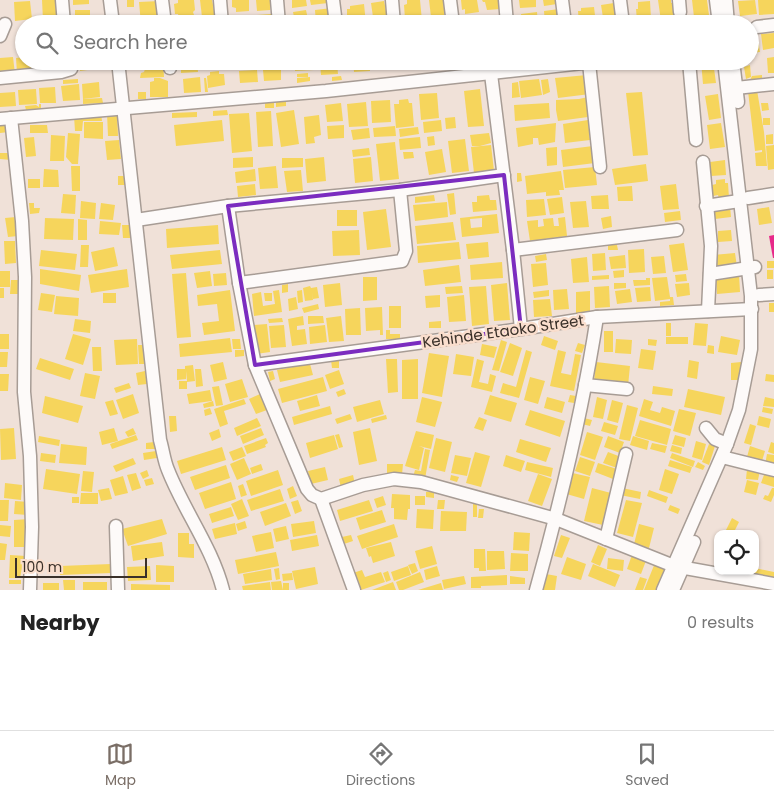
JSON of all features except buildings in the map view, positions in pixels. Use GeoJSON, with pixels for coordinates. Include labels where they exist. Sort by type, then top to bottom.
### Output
{"type":"FeatureCollection","features":[{"type":"Feature","properties":{"kind":"street"},"geometry":{"type":"LineString","coordinates":[[62,0],[63,15]]}},
{"type":"Feature","properties":{"kind":"street"},"geometry":{"type":"LineString","coordinates":[[110,0],[112,15]]}},
{"type":"Feature","properties":{"kind":"street"},"geometry":{"type":"LineString","coordinates":[[162,0],[164,15]]}},
{"type":"Feature","properties":{"kind":"street"},"geometry":{"type":"LineString","coordinates":[[220,0],[221,15]]}},
{"type":"Feature","properties":{"kind":"street"},"geometry":{"type":"LineString","coordinates":[[276,0],[278,15]]}},
{"type":"Feature","properties":{"kind":"street"},"geometry":{"type":"LineString","coordinates":[[333,0],[335,15]]}},
{"type":"Feature","properties":{"kind":"street"},"geometry":{"type":"LineString","coordinates":[[392,0],[393,15]]}},
{"type":"Feature","properties":{"kind":"street"},"geometry":{"type":"LineString","coordinates":[[450,0],[451,15]]}},
{"type":"Feature","properties":{"kind":"street"},"geometry":{"type":"LineString","coordinates":[[505,0],[506,15]]}},
{"type":"Feature","properties":{"kind":"street"},"geometry":{"type":"LineString","coordinates":[[562,0],[564,15]]}},
{"type":"Feature","properties":{"kind":"street"},"geometry":{"type":"LineString","coordinates":[[620,0],[622,15]]}},
{"type":"Feature","properties":{"kind":"street"},"geometry":{"type":"LineString","coordinates":[[716,0],[718,15]]}},
{"type":"Feature","properties":{"kind":"street"},"geometry":{"type":"LineString","coordinates":[[726,0],[727,15]]}},
{"type":"Feature","properties":{"kind":"street"},"geometry":{"type":"LineString","coordinates":[[759,27],[774,25]]}},
{"type":"Feature","properties":{"kind":"street"},"geometry":{"type":"LineString","coordinates":[[0,78],[68,70]]}},
{"type":"Feature","properties":{"kind":"street"},"geometry":{"type":"LineString","coordinates":[[119,70],[160,440],[167,468],[179,495],[204,540],[223,590]]}},
{"type":"Feature","properties":{"kind":"street"},"geometry":{"type":"LineString","coordinates":[[30,590],[32,527],[30,456],[24,392],[25,277],[22,221],[6,118],[326,91],[526,70]]}},
{"type":"Feature","properties":{"kind":"street"},"geometry":{"type":"LineString","coordinates":[[595,70],[600,167]]}},
{"type":"Feature","properties":{"kind":"street"},"geometry":{"type":"LineString","coordinates":[[690,70],[696,140]]}},
{"type":"Feature","properties":{"kind":"street"},"geometry":{"type":"LineString","coordinates":[[664,590],[679,566],[745,413],[754,380],[758,354],[759,295],[752,268],[725,70]]}},
{"type":"Feature","properties":{"kind":"street"},"geometry":{"type":"LineString","coordinates":[[734,70],[743,199]]}},
{"type":"Feature","properties":{"kind":"street"},"geometry":{"type":"LineString","coordinates":[[491,74],[522,330]]}},
{"type":"Feature","properties":{"kind":"street"},"geometry":{"type":"LineString","coordinates":[[736,88],[774,84]]}},
{"type":"Feature","properties":{"kind":"street"},"geometry":{"type":"LineString","coordinates":[[703,162],[711,246],[708,310]]}},
{"type":"Feature","properties":{"kind":"street"},"geometry":{"type":"LineString","coordinates":[[136,220],[228,206],[400,190],[504,175]]}},
{"type":"Feature","properties":{"kind":"street"},"geometry":{"type":"LineString","coordinates":[[239,283],[402,262],[406,251],[400,190]]}},
{"type":"Feature","properties":{"kind":"street"},"geometry":{"type":"LineString","coordinates":[[706,206],[774,194]]}},
{"type":"Feature","properties":{"kind":"street"},"geometry":{"type":"LineString","coordinates":[[228,206],[239,283],[255,365],[307,489],[312,495],[321,499],[394,479],[421,482],[556,519],[679,566],[774,584]]}},
{"type":"Feature","properties":{"kind":"street"},"geometry":{"type":"LineString","coordinates":[[513,250],[677,230]]}},
{"type":"Feature","properties":{"kind":"street"},"geometry":{"type":"LineString","coordinates":[[710,274],[752,268]]}},
{"type":"Feature","properties":{"kind":"street"},"geometry":{"type":"LineString","coordinates":[[726,458],[727,444],[739,410],[751,350],[752,268]]}},
{"type":"Feature","properties":{"kind":"street"},"geometry":{"type":"LineString","coordinates":[[759,295],[774,294]]}},
{"type":"Feature","properties":{"kind":"street","name":"Kehinde Etaoko Street"},"geometry":{"type":"LineString","coordinates":[[255,365],[522,330],[597,317],[752,309]]}},
{"type":"Feature","properties":{"kind":"street"},"geometry":{"type":"LineString","coordinates":[[536,590],[556,519],[585,385],[597,317]]}},
{"type":"Feature","properties":{"kind":"street"},"geometry":{"type":"LineString","coordinates":[[585,385],[627,389]]}},
{"type":"Feature","properties":{"kind":"street"},"geometry":{"type":"LineString","coordinates":[[706,428],[715,439],[727,444]]}},
{"type":"Feature","properties":{"kind":"street"},"geometry":{"type":"LineString","coordinates":[[606,539],[626,454]]}},
{"type":"Feature","properties":{"kind":"street"},"geometry":{"type":"LineString","coordinates":[[726,458],[774,470]]}},
{"type":"Feature","properties":{"kind":"street"},"geometry":{"type":"LineString","coordinates":[[321,499],[354,590]]}},
{"type":"Feature","properties":{"kind":"street"},"geometry":{"type":"LineString","coordinates":[[116,526],[118,590]]}},
{"type":"Feature","properties":{"kind":"street"},"geometry":{"type":"LineString","coordinates":[[673,590],[679,566]]}},
{"type":"Feature","properties":{"kind":"highlighted area"},"geometry":{"type":"Polygon","coordinates":[[[504,175],[521,329],[255,365],[228,206],[504,175]]]}}]}
